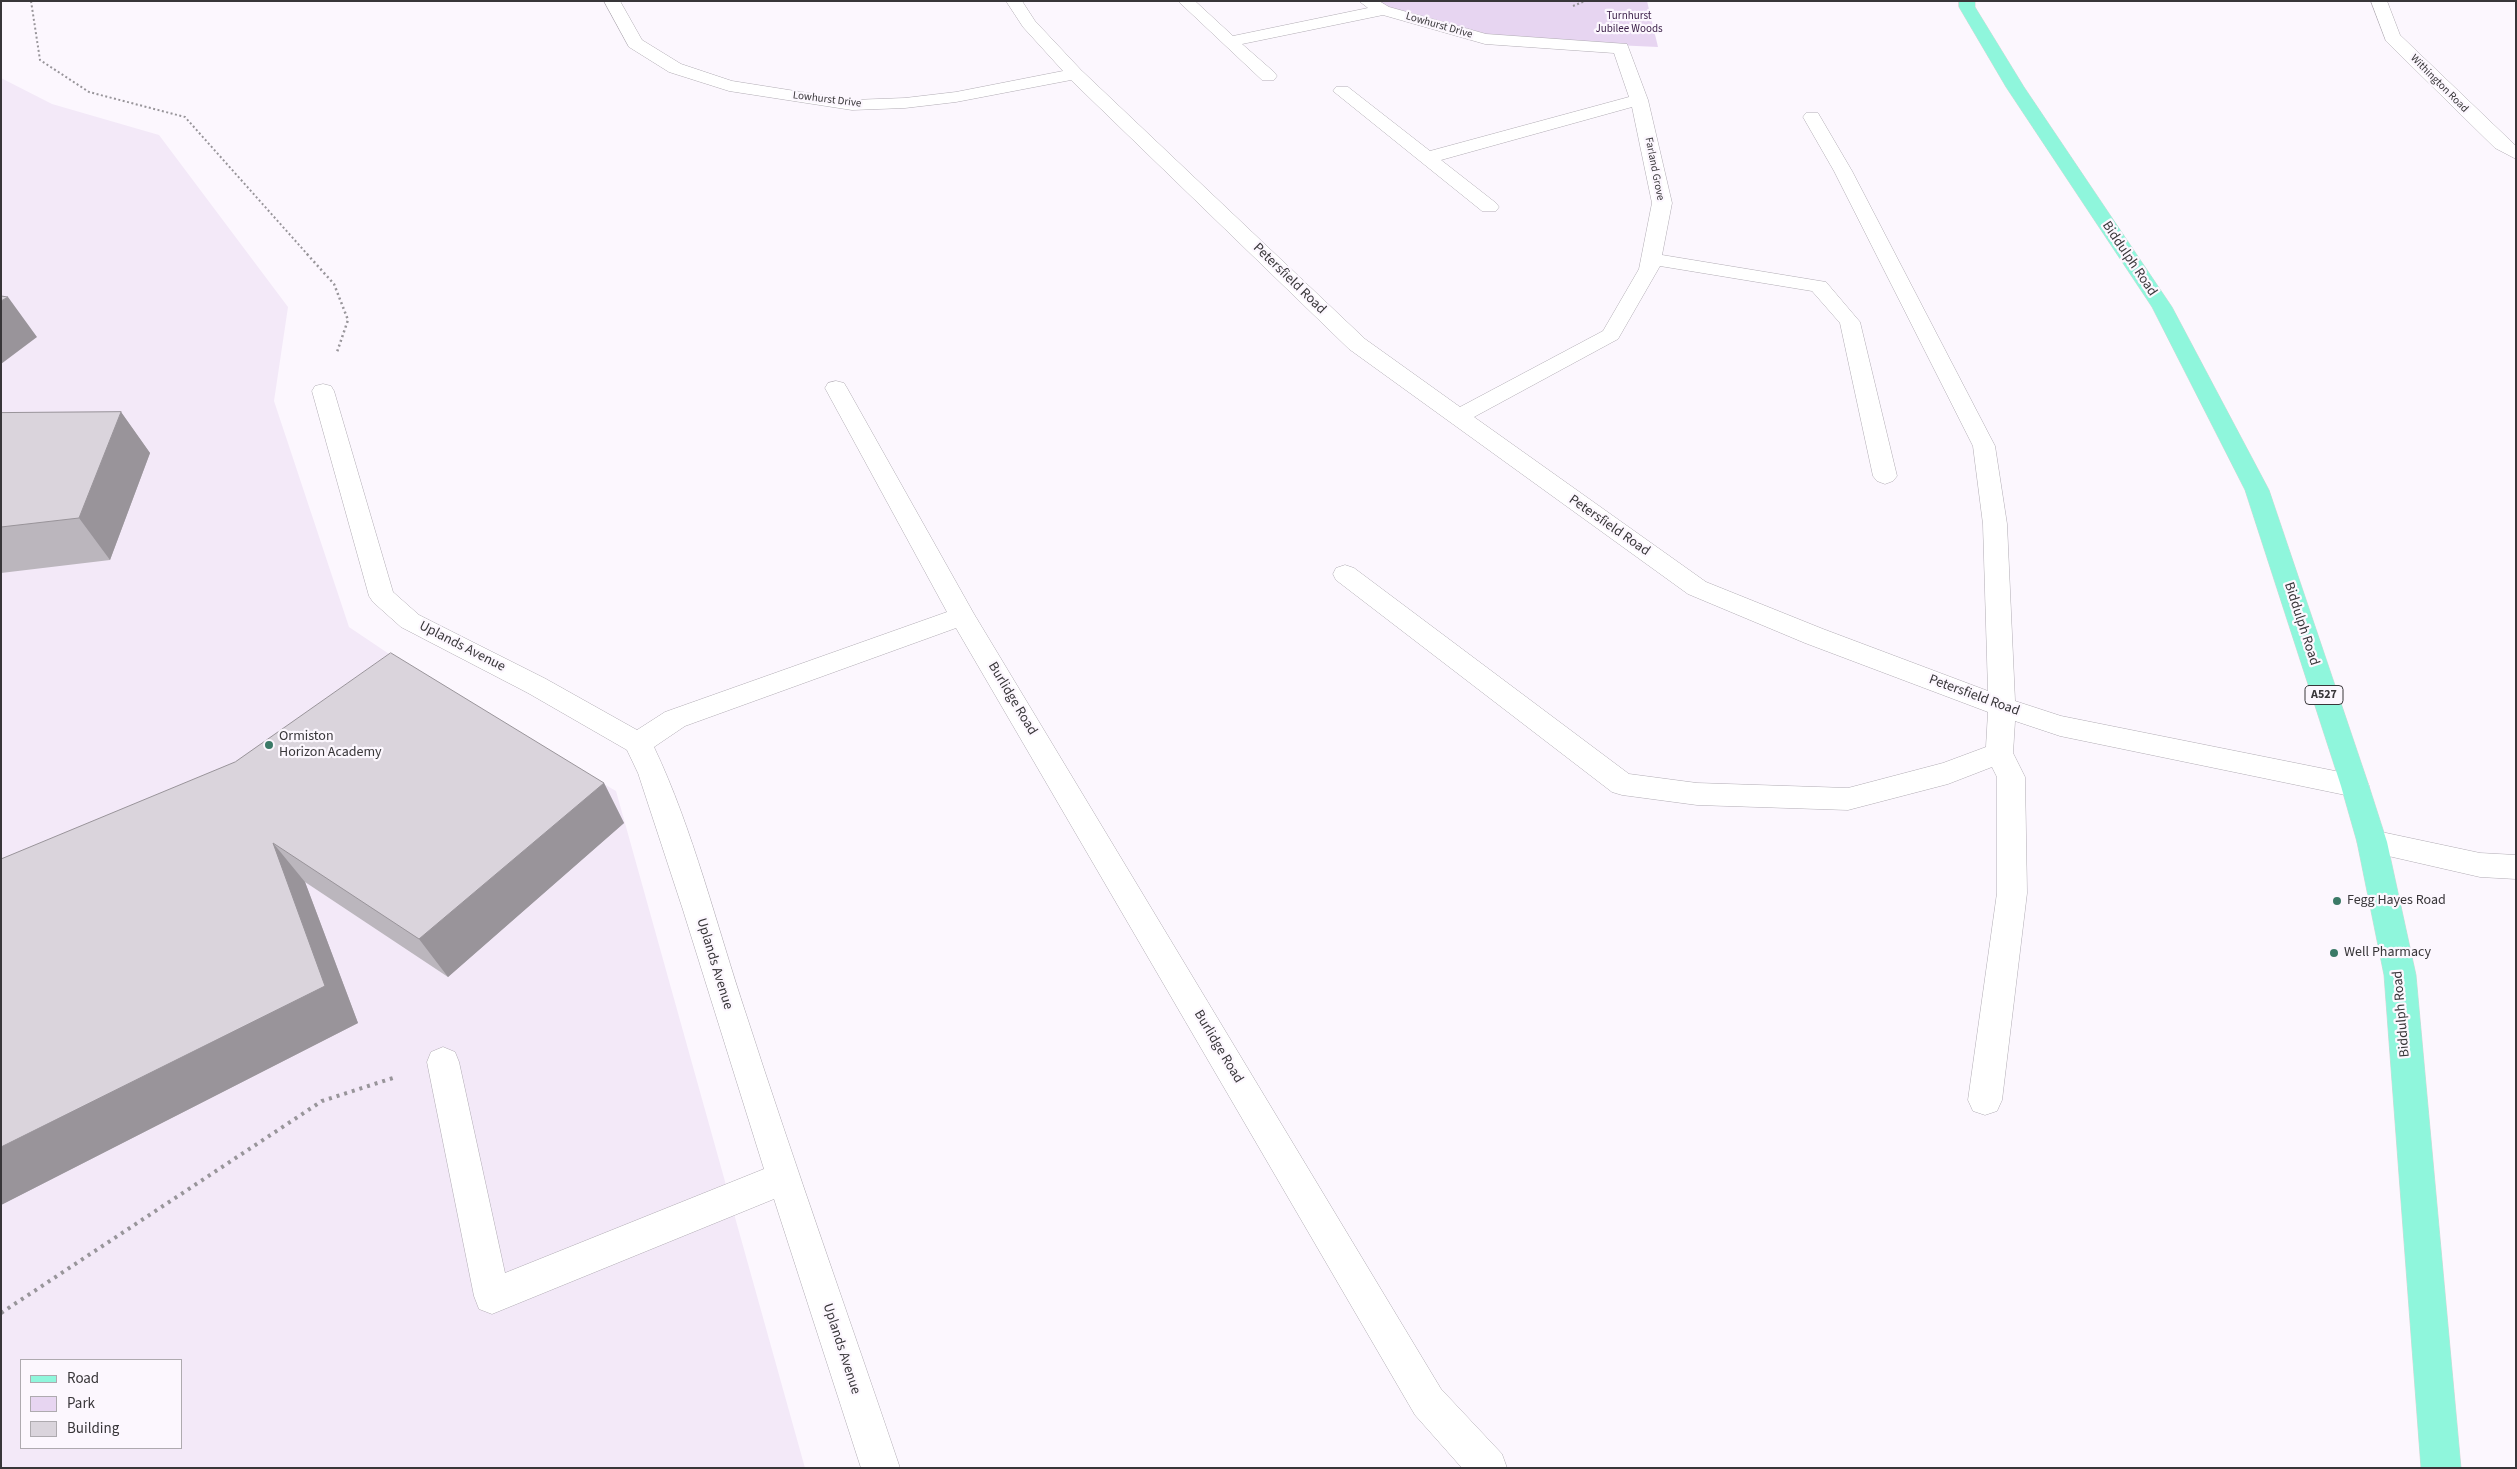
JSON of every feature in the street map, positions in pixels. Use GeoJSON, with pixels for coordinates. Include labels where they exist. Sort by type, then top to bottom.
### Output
{"type":"FeatureCollection","features":[{"type":"Feature","properties":{"kind":"main road","name":"Biddulph Road"},"geometry":{"type":"LineString","coordinates":[[1967,1],[1967,7],[2014,86],[2162,307],[2257,490],[2355,786],[2372,842],[2400,975],[2441,1468]]}},
{"type":"Feature","properties":{"kind":"street","name":"Lowhurst Drive"},"geometry":{"type":"LineString","coordinates":[[612,1],[635,43],[675,68],[738,88],[852,105],[887,104],[956,97],[1075,74]]}},
{"type":"Feature","properties":{"kind":"street","name":"Petersfield Road"},"geometry":{"type":"LineString","coordinates":[[1014,1],[1029,24],[1075,74],[1357,344],[1697,588],[1814,636],[2002,707],[2060,726],[2355,786]]}},
{"type":"Feature","properties":{"kind":"street"},"geometry":{"type":"LineString","coordinates":[[1186,1],[1268,76]]}},
{"type":"Feature","properties":{"kind":"street","name":"Lowhurst Drive"},"geometry":{"type":"LineString","coordinates":[[1367,1],[1383,10],[1485,39]]}},
{"type":"Feature","properties":{"kind":"street","name":"Withington Road"},"geometry":{"type":"LineString","coordinates":[[2379,1],[2392,37],[2494,138],[2516,154]]}},
{"type":"Feature","properties":{"kind":"street"},"geometry":{"type":"LineString","coordinates":[[1230,42],[1383,10]]}},
{"type":"Feature","properties":{"kind":"street","name":"Farland Grove"},"geometry":{"type":"LineString","coordinates":[[1458,417],[1611,335],[1649,269],[1662,203],[1639,100],[1621,48],[1485,39]]}},
{"type":"Feature","properties":{"kind":"street"},"geometry":{"type":"LineString","coordinates":[[1342,91],[1489,208]]}},
{"type":"Feature","properties":{"kind":"street"},"geometry":{"type":"LineString","coordinates":[[1427,158],[1639,100]]}},
{"type":"Feature","properties":{"kind":"street"},"geometry":{"type":"LineString","coordinates":[[1812,117],[1843,171],[1984,446],[1995,524],[2002,707],[1999,753],[2011,777],[2012,893],[1985,1100]]}},
{"type":"Feature","properties":{"kind":"street"},"geometry":{"type":"LineString","coordinates":[[1651,258],[1819,286],[1850,322],[1885,476]]}},
{"type":"Feature","properties":{"kind":"street","name":"Burlidge Road"},"geometry":{"type":"LineString","coordinates":[[836,388],[962,616],[1428,1402],[1488,1468]]}},
{"type":"Feature","properties":{"kind":"street","name":"Uplands Avenue"},"geometry":{"type":"LineString","coordinates":[[324,391],[382,596],[410,621],[537,686],[638,743],[652,773],[698,910],[730,1016],[881,1468]]}},
{"type":"Feature","properties":{"kind":"street"},"geometry":{"type":"LineString","coordinates":[[1345,574],[1622,784],[1697,794],[1848,799],[1948,773],[1999,753]]}},
{"type":"Feature","properties":{"kind":"street"},"geometry":{"type":"LineString","coordinates":[[638,743],[675,718],[962,616]]}},
{"type":"Feature","properties":{"kind":"street"},"geometry":{"type":"LineString","coordinates":[[2372,842],[2480,865],[2516,867]]}},
{"type":"Feature","properties":{"kind":"street"},"geometry":{"type":"LineString","coordinates":[[443,1062],[492,1296],[784,1178]]}},
{"type":"Feature","properties":{"kind":"path"},"geometry":{"type":"LineString","coordinates":[[30,1],[40,60],[90,92],[185,117],[334,284],[348,320],[324,391]]}},
{"type":"Feature","properties":{"kind":"path"},"geometry":{"type":"LineString","coordinates":[[1,1313],[322,1101],[443,1062]]}},
{"type":"Feature","properties":{"kind":"shaded area","name":"Ormiston Horizon Academy"},"geometry":{"type":"Polygon","coordinates":[[[1,78],[52,104],[159,135],[288,307],[274,401],[349,627],[456,699],[616,791],[805,1468],[1,1468],[1,78]]]}},
{"type":"Feature","properties":{"kind":"green space","name":"Turnhurst Jubilee Woods"},"geometry":{"type":"Polygon","coordinates":[[[1367,1],[1647,1],[1658,47],[1485,39],[1367,1]]]}},
{"type":"Feature","properties":{"kind":"building"},"geometry":{"type":"Polygon","coordinates":[[[1,296],[8,297],[1,301],[1,296]]]}},
{"type":"Feature","properties":{"kind":"building"},"geometry":{"type":"Polygon","coordinates":[[[121,412],[79,518],[1,527],[1,413],[121,412]]]}},
{"type":"Feature","properties":{"kind":"building"},"geometry":{"type":"Polygon","coordinates":[[[391,653],[604,783],[419,939],[273,843],[325,986],[1,1147],[1,859],[235,762],[391,653]]]}},
{"type":"Feature","properties":{"kind":"place","name":"Ormiston Horizon Academy"},"geometry":{"type":"Point","coordinates":[269,745]}},
{"type":"Feature","properties":{"kind":"place","name":"Fegg Hayes Road"},"geometry":{"type":"Point","coordinates":[2337,901]}},
{"type":"Feature","properties":{"kind":"place","name":"Well Pharmacy"},"geometry":{"type":"Point","coordinates":[2334,953]}}]}
